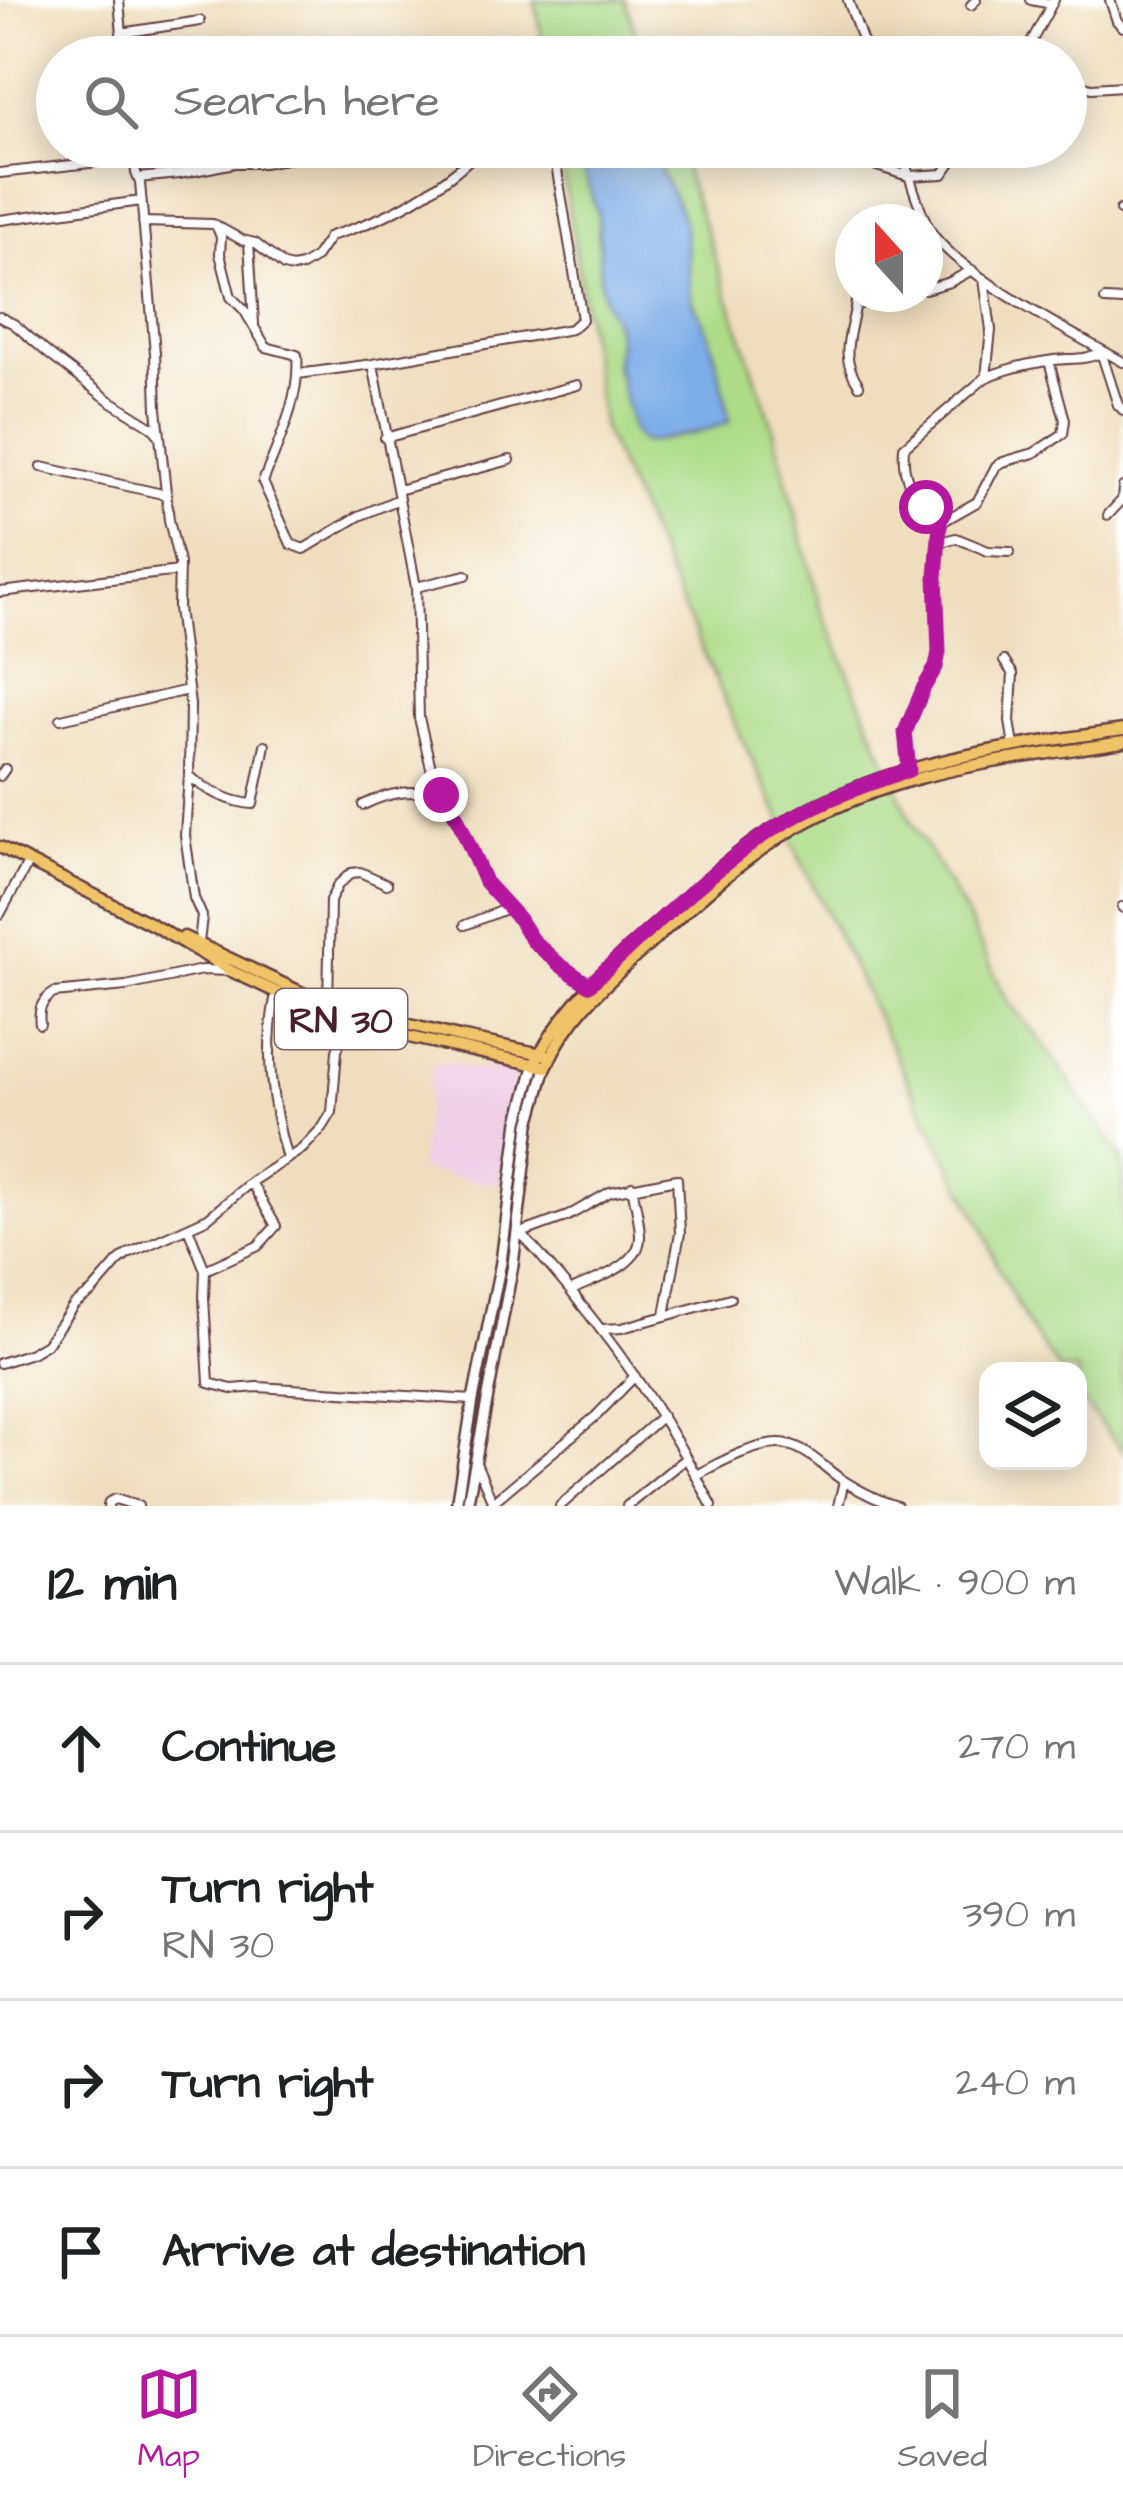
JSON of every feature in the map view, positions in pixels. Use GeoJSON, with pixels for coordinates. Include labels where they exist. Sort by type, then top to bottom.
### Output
{"type":"FeatureCollection","features":[{"type":"Feature","properties":{"kind":"main road"},"geometry":{"type":"LineString","coordinates":[[543,1060],[589,985],[761,837],[817,805],[909,770],[1014,746],[1123,730]]}},
{"type":"Feature","properties":{"kind":"main road"},"geometry":{"type":"LineString","coordinates":[[543,1060],[598,991],[692,906],[766,846],[822,814],[913,778],[960,766],[1123,742]]}},
{"type":"Feature","properties":{"kind":"main road","name":"RN 30"},"geometry":{"type":"LineString","coordinates":[[0,848],[153,925],[231,971],[317,1011],[394,1034],[543,1060]]}},
{"type":"Feature","properties":{"kind":"main road","name":"RN 30"},"geometry":{"type":"LineString","coordinates":[[153,925],[328,1005],[543,1060]]}},
{"type":"Feature","properties":{"kind":"street"},"geometry":{"type":"LineString","coordinates":[[119,0],[121,36]]}},
{"type":"Feature","properties":{"kind":"street"},"geometry":{"type":"LineString","coordinates":[[848,0],[861,36]]}},
{"type":"Feature","properties":{"kind":"street"},"geometry":{"type":"LineString","coordinates":[[1031,0],[1053,2],[1034,36]]}},
{"type":"Feature","properties":{"kind":"street"},"geometry":{"type":"LineString","coordinates":[[1110,0],[1123,27]]}},
{"type":"Feature","properties":{"kind":"street"},"geometry":{"type":"LineString","coordinates":[[121,33],[200,21]]}},
{"type":"Feature","properties":{"kind":"street"},"geometry":{"type":"LineString","coordinates":[[1087,87],[1123,86]]}},
{"type":"Feature","properties":{"kind":"street"},"geometry":{"type":"LineString","coordinates":[[0,173],[39,168]]}},
{"type":"Feature","properties":{"kind":"street"},"geometry":{"type":"LineString","coordinates":[[137,168],[160,437],[179,571],[178,608],[191,721],[185,836],[194,898],[202,916],[199,943]]}},
{"type":"Feature","properties":{"kind":"street"},"geometry":{"type":"LineString","coordinates":[[138,178],[210,168]]}},
{"type":"Feature","properties":{"kind":"street"},"geometry":{"type":"LineString","coordinates":[[143,222],[209,223],[284,266],[302,266],[315,258],[330,236],[399,210],[459,168]]}},
{"type":"Feature","properties":{"kind":"street"},"geometry":{"type":"LineString","coordinates":[[298,374],[579,324],[582,319],[557,168]]}},
{"type":"Feature","properties":{"kind":"street"},"geometry":{"type":"LineString","coordinates":[[884,168],[910,176],[943,173],[947,168]]}},
{"type":"Feature","properties":{"kind":"street"},"geometry":{"type":"LineString","coordinates":[[907,168],[919,204]]}},
{"type":"Feature","properties":{"kind":"street"},"geometry":{"type":"LineString","coordinates":[[0,220],[141,201]]}},
{"type":"Feature","properties":{"kind":"street"},"geometry":{"type":"LineString","coordinates":[[216,225],[231,297],[266,346],[297,355],[298,374],[263,482],[291,544],[304,549],[399,494],[510,460]]}},
{"type":"Feature","properties":{"kind":"street"},"geometry":{"type":"LineString","coordinates":[[249,242],[254,325]]}},
{"type":"Feature","properties":{"kind":"street"},"geometry":{"type":"LineString","coordinates":[[943,245],[984,278],[1122,362],[1112,385]]}},
{"type":"Feature","properties":{"kind":"street"},"geometry":{"type":"LineString","coordinates":[[943,284],[973,270]]}},
{"type":"Feature","properties":{"kind":"street"},"geometry":{"type":"LineString","coordinates":[[984,278],[991,330],[986,378]]}},
{"type":"Feature","properties":{"kind":"street"},"geometry":{"type":"LineString","coordinates":[[1105,300],[1123,302]]}},
{"type":"Feature","properties":{"kind":"street"},"geometry":{"type":"LineString","coordinates":[[854,312],[846,351],[849,368],[860,385]]}},
{"type":"Feature","properties":{"kind":"street"},"geometry":{"type":"LineString","coordinates":[[0,317],[160,437]]}},
{"type":"Feature","properties":{"kind":"street"},"geometry":{"type":"LineString","coordinates":[[909,770],[905,732],[939,652],[940,523],[908,486],[904,447],[986,378],[1049,361],[1081,360],[1102,351]]}},
{"type":"Feature","properties":{"kind":"street"},"geometry":{"type":"LineString","coordinates":[[1102,351],[1123,410]]}},
{"type":"Feature","properties":{"kind":"street"},"geometry":{"type":"LineString","coordinates":[[940,523],[977,502],[996,466],[1034,453],[1063,434],[1065,420],[1049,361]]}},
{"type":"Feature","properties":{"kind":"street"},"geometry":{"type":"LineString","coordinates":[[373,364],[416,587],[418,718],[433,776],[485,882],[532,940],[589,985]]}},
{"type":"Feature","properties":{"kind":"street"},"geometry":{"type":"LineString","coordinates":[[386,438],[577,385]]}},
{"type":"Feature","properties":{"kind":"street"},"geometry":{"type":"LineString","coordinates":[[42,467],[167,494]]}},
{"type":"Feature","properties":{"kind":"street"},"geometry":{"type":"LineString","coordinates":[[1108,515],[1122,500],[1123,487]]}},
{"type":"Feature","properties":{"kind":"street"},"geometry":{"type":"LineString","coordinates":[[940,542],[956,538],[1010,552]]}},
{"type":"Feature","properties":{"kind":"street"},"geometry":{"type":"LineString","coordinates":[[0,592],[179,571]]}},
{"type":"Feature","properties":{"kind":"street"},"geometry":{"type":"LineString","coordinates":[[416,587],[466,575]]}},
{"type":"Feature","properties":{"kind":"street"},"geometry":{"type":"LineString","coordinates":[[1004,661],[1013,674],[1010,721],[1014,746]]}},
{"type":"Feature","properties":{"kind":"street"},"geometry":{"type":"LineString","coordinates":[[61,718],[188,690]]}},
{"type":"Feature","properties":{"kind":"street"},"geometry":{"type":"LineString","coordinates":[[189,775],[200,785],[253,805],[266,745]]}},
{"type":"Feature","properties":{"kind":"street"},"geometry":{"type":"LineString","coordinates":[[188,793],[200,785]]}},
{"type":"Feature","properties":{"kind":"street"},"geometry":{"type":"LineString","coordinates":[[363,806],[391,793],[441,795]]}},
{"type":"Feature","properties":{"kind":"street"},"geometry":{"type":"LineString","coordinates":[[0,914],[28,863]]}},
{"type":"Feature","properties":{"kind":"street"},"geometry":{"type":"LineString","coordinates":[[328,1005],[333,892],[351,873],[387,884]]}},
{"type":"Feature","properties":{"kind":"street"},"geometry":{"type":"LineString","coordinates":[[465,926],[508,908]]}},
{"type":"Feature","properties":{"kind":"street"},"geometry":{"type":"LineString","coordinates":[[40,1024],[41,1006],[54,993],[126,986],[202,970],[231,971]]}},
{"type":"Feature","properties":{"kind":"street"},"geometry":{"type":"LineString","coordinates":[[276,993],[268,1070],[287,1159]]}},
{"type":"Feature","properties":{"kind":"street"},"geometry":{"type":"LineString","coordinates":[[0,1363],[46,1344],[74,1306],[128,1254],[218,1210],[250,1182],[302,1149],[332,1112],[337,1051],[347,1020]]}},
{"type":"Feature","properties":{"kind":"street"},"geometry":{"type":"LineString","coordinates":[[467,1506],[520,1232],[530,1124],[543,1060]]}},
{"type":"Feature","properties":{"kind":"street"},"geometry":{"type":"LineString","coordinates":[[456,1506],[501,1262],[519,1121],[543,1060]]}},
{"type":"Feature","properties":{"kind":"street"},"geometry":{"type":"LineString","coordinates":[[520,1232],[568,1216],[610,1192],[677,1179],[680,1234],[665,1315]]}},
{"type":"Feature","properties":{"kind":"street"},"geometry":{"type":"LineString","coordinates":[[206,1270],[258,1246],[276,1226],[250,1182]]}},
{"type":"Feature","properties":{"kind":"street"},"geometry":{"type":"LineString","coordinates":[[572,1291],[622,1266],[638,1250],[632,1186]]}},
{"type":"Feature","properties":{"kind":"street"},"geometry":{"type":"LineString","coordinates":[[188,1228],[206,1270],[209,1383],[232,1390],[257,1387],[473,1400]]}},
{"type":"Feature","properties":{"kind":"street"},"geometry":{"type":"LineString","coordinates":[[520,1232],[572,1291],[635,1376],[712,1506]]}},
{"type":"Feature","properties":{"kind":"street"},"geometry":{"type":"LineString","coordinates":[[601,1329],[622,1328],[730,1298]]}},
{"type":"Feature","properties":{"kind":"street"},"geometry":{"type":"LineString","coordinates":[[476,1462],[494,1504],[635,1376]]}},
{"type":"Feature","properties":{"kind":"street"},"geometry":{"type":"LineString","coordinates":[[560,1506],[662,1416]]}},
{"type":"Feature","properties":{"kind":"street"},"geometry":{"type":"LineString","coordinates":[[696,1474],[777,1444],[795,1447],[844,1481],[897,1506]]}},
{"type":"Feature","properties":{"kind":"street"},"geometry":{"type":"LineString","coordinates":[[627,1506],[686,1458]]}},
{"type":"Feature","properties":{"kind":"street"},"geometry":{"type":"LineString","coordinates":[[838,1506],[844,1481]]}},
{"type":"Feature","properties":{"kind":"street"},"geometry":{"type":"LineString","coordinates":[[108,1506],[115,1499],[138,1506]]}},
{"type":"Feature","properties":{"kind":"shaded area"},"geometry":{"type":"Polygon","coordinates":[[[456,1063],[472,1070],[513,1066],[517,1075],[499,1185],[418,1170],[432,1064],[456,1063]]]}},
{"type":"Feature","properties":{"kind":"green space"},"geometry":{"type":"Polygon","coordinates":[[[535,0],[625,0],[637,36],[541,36],[535,0]]]}},
{"type":"Feature","properties":{"kind":"green space"},"geometry":{"type":"Polygon","coordinates":[[[562,168],[583,168],[598,216],[600,281],[615,322],[616,365],[643,443],[729,421],[713,347],[691,296],[685,227],[660,168],[684,168],[773,427],[820,606],[912,823],[964,911],[1008,1002],[1123,1160],[1123,1451],[1087,1407],[1087,1362],[1054,1362],[1030,1329],[746,747],[603,430],[562,168]]]}},
{"type":"Feature","properties":{"kind":"water"},"geometry":{"type":"Polygon","coordinates":[[[583,168],[660,168],[685,227],[691,296],[713,347],[729,422],[643,443],[633,433],[616,365],[615,323],[600,281],[598,216],[583,168]]]}},
{"type":"Feature","properties":{"kind":"route"},"geometry":{"type":"LineString","coordinates":[[441,795],[457,817],[485,882],[532,940],[589,985],[761,837],[817,805],[909,770],[905,732],[936,667],[940,638],[936,577],[940,523],[926,507]]}}]}
